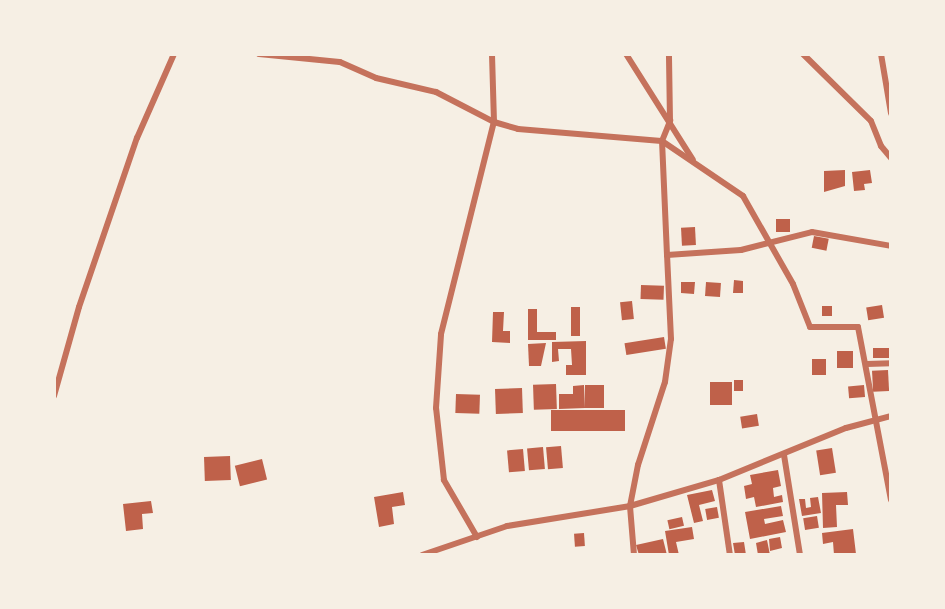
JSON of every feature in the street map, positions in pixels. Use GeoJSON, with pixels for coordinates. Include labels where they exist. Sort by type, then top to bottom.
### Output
{"type":"FeatureCollection","features":[{"type":"Feature","properties":{"kind":"street"},"geometry":{"type":"LineString","coordinates":[[54,396],[79,307],[133,149],[174,54]]}},
{"type":"Feature","properties":{"kind":"street"},"geometry":{"type":"LineString","coordinates":[[259,54],[340,62],[376,78],[436,93],[494,122],[518,129],[662,141],[743,196],[793,284],[810,327],[858,327],[867,364],[870,397],[879,421],[891,500]]}},
{"type":"Feature","properties":{"kind":"street"},"geometry":{"type":"LineString","coordinates":[[477,537],[444,480],[436,408],[441,334],[494,122],[492,54]]}},
{"type":"Feature","properties":{"kind":"street"},"geometry":{"type":"LineString","coordinates":[[626,54],[670,121],[682,147],[698,166]]}},
{"type":"Feature","properties":{"kind":"street"},"geometry":{"type":"LineString","coordinates":[[634,555],[630,506],[638,465],[665,382],[670,339],[662,141],[670,121],[669,54]]}},
{"type":"Feature","properties":{"kind":"street"},"geometry":{"type":"LineString","coordinates":[[803,54],[871,122],[881,146],[891,158]]}},
{"type":"Feature","properties":{"kind":"street"},"geometry":{"type":"LineString","coordinates":[[881,54],[891,113]]}},
{"type":"Feature","properties":{"kind":"street"},"geometry":{"type":"LineString","coordinates":[[667,255],[769,245],[812,232],[891,246]]}},
{"type":"Feature","properties":{"kind":"street"},"geometry":{"type":"LineString","coordinates":[[867,364],[891,363]]}},
{"type":"Feature","properties":{"kind":"street"},"geometry":{"type":"LineString","coordinates":[[422,555],[507,526],[630,506],[719,480],[846,428],[891,416]]}},
{"type":"Feature","properties":{"kind":"street"},"geometry":{"type":"LineString","coordinates":[[784,455],[800,555]]}},
{"type":"Feature","properties":{"kind":"street"},"geometry":{"type":"LineString","coordinates":[[719,480],[730,555]]}},
{"type":"Feature","properties":{"kind":"building"},"geometry":{"type":"Polygon","coordinates":[[[845,170],[845,186],[824,192],[824,171],[845,170]]]}},
{"type":"Feature","properties":{"kind":"building"},"geometry":{"type":"Polygon","coordinates":[[[870,170],[872,183],[864,184],[865,190],[854,191],[852,172],[870,170]]]}},
{"type":"Feature","properties":{"kind":"building"},"geometry":{"type":"Polygon","coordinates":[[[776,219],[790,219],[790,232],[776,232],[776,219]]]}},
{"type":"Feature","properties":{"kind":"building"},"geometry":{"type":"Polygon","coordinates":[[[695,227],[696,245],[682,246],[681,228],[695,227]]]}},
{"type":"Feature","properties":{"kind":"building"},"geometry":{"type":"Polygon","coordinates":[[[814,236],[829,239],[826,251],[812,248],[814,236]]]}},
{"type":"Feature","properties":{"kind":"building"},"geometry":{"type":"Polygon","coordinates":[[[734,280],[743,281],[743,293],[733,293],[734,280]]]}},
{"type":"Feature","properties":{"kind":"building"},"geometry":{"type":"Polygon","coordinates":[[[681,282],[695,282],[694,294],[681,293],[681,282]]]}},
{"type":"Feature","properties":{"kind":"building"},"geometry":{"type":"Polygon","coordinates":[[[706,282],[721,283],[720,297],[705,296],[706,282]]]}},
{"type":"Feature","properties":{"kind":"building"},"geometry":{"type":"Polygon","coordinates":[[[641,285],[664,286],[663,300],[641,299],[641,285]]]}},
{"type":"Feature","properties":{"kind":"building"},"geometry":{"type":"Polygon","coordinates":[[[632,301],[634,319],[622,320],[620,302],[632,301]]]}},
{"type":"Feature","properties":{"kind":"building"},"geometry":{"type":"Polygon","coordinates":[[[882,305],[884,318],[868,320],[866,308],[882,305]]]}},
{"type":"Feature","properties":{"kind":"building"},"geometry":{"type":"Polygon","coordinates":[[[822,306],[832,306],[832,316],[822,316],[822,306]]]}},
{"type":"Feature","properties":{"kind":"building"},"geometry":{"type":"Polygon","coordinates":[[[571,307],[580,307],[580,336],[571,336],[571,307]]]}},
{"type":"Feature","properties":{"kind":"building"},"geometry":{"type":"Polygon","coordinates":[[[528,309],[537,309],[537,332],[556,332],[556,340],[528,340],[528,309]]]}},
{"type":"Feature","properties":{"kind":"building"},"geometry":{"type":"Polygon","coordinates":[[[493,312],[504,312],[503,331],[510,331],[510,343],[492,342],[493,312]]]}},
{"type":"Feature","properties":{"kind":"building"},"geometry":{"type":"Polygon","coordinates":[[[664,337],[666,349],[626,355],[624,343],[664,337]]]}},
{"type":"Feature","properties":{"kind":"building"},"geometry":{"type":"Polygon","coordinates":[[[586,341],[586,375],[566,375],[566,365],[572,365],[571,349],[558,349],[559,361],[552,362],[552,342],[586,341]]]}},
{"type":"Feature","properties":{"kind":"building"},"geometry":{"type":"Polygon","coordinates":[[[546,343],[541,366],[529,366],[528,344],[546,343]]]}},
{"type":"Feature","properties":{"kind":"building"},"geometry":{"type":"Polygon","coordinates":[[[873,348],[889,348],[889,358],[873,358],[873,348]]]}},
{"type":"Feature","properties":{"kind":"building"},"geometry":{"type":"Polygon","coordinates":[[[837,351],[853,351],[853,368],[837,368],[837,351]]]}},
{"type":"Feature","properties":{"kind":"building"},"geometry":{"type":"Polygon","coordinates":[[[812,359],[826,359],[826,375],[812,375],[812,359]]]}},
{"type":"Feature","properties":{"kind":"building"},"geometry":{"type":"Polygon","coordinates":[[[888,370],[889,391],[873,392],[872,371],[888,370]]]}},
{"type":"Feature","properties":{"kind":"building"},"geometry":{"type":"Polygon","coordinates":[[[734,380],[743,380],[743,391],[734,391],[734,380]]]}},
{"type":"Feature","properties":{"kind":"building"},"geometry":{"type":"Polygon","coordinates":[[[710,382],[732,382],[732,405],[710,405],[710,382]]]}},
{"type":"Feature","properties":{"kind":"building"},"geometry":{"type":"Polygon","coordinates":[[[556,384],[557,409],[534,410],[533,385],[556,384]]]}},
{"type":"Feature","properties":{"kind":"building"},"geometry":{"type":"Polygon","coordinates":[[[584,385],[585,408],[559,409],[559,394],[573,394],[573,386],[584,385]]]}},
{"type":"Feature","properties":{"kind":"building"},"geometry":{"type":"Polygon","coordinates":[[[585,385],[604,385],[604,408],[585,408],[585,385]]]}},
{"type":"Feature","properties":{"kind":"building"},"geometry":{"type":"Polygon","coordinates":[[[864,385],[865,397],[849,398],[848,386],[864,385]]]}},
{"type":"Feature","properties":{"kind":"building"},"geometry":{"type":"Polygon","coordinates":[[[522,388],[523,413],[496,414],[495,389],[522,388]]]}},
{"type":"Feature","properties":{"kind":"building"},"geometry":{"type":"Polygon","coordinates":[[[456,394],[480,395],[479,414],[455,413],[456,394]]]}},
{"type":"Feature","properties":{"kind":"building"},"geometry":{"type":"Polygon","coordinates":[[[551,410],[625,410],[625,431],[551,431],[551,410]]]}},
{"type":"Feature","properties":{"kind":"building"},"geometry":{"type":"Polygon","coordinates":[[[757,414],[759,426],[742,429],[740,417],[757,414]]]}},
{"type":"Feature","properties":{"kind":"building"},"geometry":{"type":"Polygon","coordinates":[[[561,446],[563,468],[548,469],[546,447],[561,446]]]}},
{"type":"Feature","properties":{"kind":"building"},"geometry":{"type":"Polygon","coordinates":[[[543,447],[545,469],[529,470],[527,448],[543,447]]]}},
{"type":"Feature","properties":{"kind":"building"},"geometry":{"type":"Polygon","coordinates":[[[832,448],[836,473],[820,475],[816,451],[832,448]]]}},
{"type":"Feature","properties":{"kind":"building"},"geometry":{"type":"Polygon","coordinates":[[[523,449],[525,471],[509,472],[507,450],[523,449]]]}},
{"type":"Feature","properties":{"kind":"building"},"geometry":{"type":"Polygon","coordinates":[[[230,456],[231,480],[205,481],[204,457],[230,456]]]}},
{"type":"Feature","properties":{"kind":"building"},"geometry":{"type":"Polygon","coordinates":[[[262,459],[267,479],[240,486],[235,466],[262,459]]]}},
{"type":"Feature","properties":{"kind":"building"},"geometry":{"type":"Polygon","coordinates":[[[778,470],[781,486],[773,488],[774,497],[782,495],[783,502],[756,507],[754,497],[746,499],[744,486],[752,484],[750,475],[778,470]]]}},
{"type":"Feature","properties":{"kind":"building"},"geometry":{"type":"Polygon","coordinates":[[[712,490],[715,501],[699,505],[703,521],[694,523],[687,495],[712,490]]]}},
{"type":"Feature","properties":{"kind":"building"},"geometry":{"type":"Polygon","coordinates":[[[403,492],[405,505],[392,507],[394,524],[379,527],[374,497],[403,492]]]}},
{"type":"Feature","properties":{"kind":"building"},"geometry":{"type":"Polygon","coordinates":[[[847,492],[848,505],[836,505],[837,527],[823,528],[822,493],[847,492]]]}},
{"type":"Feature","properties":{"kind":"building"},"geometry":{"type":"Polygon","coordinates":[[[818,497],[821,513],[802,516],[799,499],[805,499],[806,508],[811,507],[810,498],[818,497]]]}},
{"type":"Feature","properties":{"kind":"building"},"geometry":{"type":"Polygon","coordinates":[[[151,501],[153,513],[142,514],[143,529],[126,531],[123,504],[151,501]]]}},
{"type":"Feature","properties":{"kind":"building"},"geometry":{"type":"Polygon","coordinates":[[[781,506],[783,516],[764,519],[765,524],[783,520],[786,532],[750,539],[745,512],[781,506]]]}},
{"type":"Feature","properties":{"kind":"building"},"geometry":{"type":"Polygon","coordinates":[[[717,507],[719,518],[707,520],[705,509],[717,507]]]}},
{"type":"Feature","properties":{"kind":"building"},"geometry":{"type":"Polygon","coordinates":[[[817,516],[819,528],[805,530],[803,518],[817,516]]]}},
{"type":"Feature","properties":{"kind":"building"},"geometry":{"type":"Polygon","coordinates":[[[682,517],[684,526],[669,529],[667,520],[682,517]]]}},
{"type":"Feature","properties":{"kind":"building"},"geometry":{"type":"Polygon","coordinates":[[[692,527],[694,539],[676,542],[679,555],[669,555],[665,531],[692,527]]]}},
{"type":"Feature","properties":{"kind":"building"},"geometry":{"type":"Polygon","coordinates":[[[853,529],[856,554],[834,555],[833,542],[823,544],[822,533],[853,529]]]}},
{"type":"Feature","properties":{"kind":"building"},"geometry":{"type":"Polygon","coordinates":[[[584,533],[585,546],[575,547],[574,534],[584,533]]]}},
{"type":"Feature","properties":{"kind":"building"},"geometry":{"type":"Polygon","coordinates":[[[780,537],[782,548],[770,551],[769,539],[780,537]]]}},
{"type":"Feature","properties":{"kind":"building"},"geometry":{"type":"Polygon","coordinates":[[[663,539],[667,555],[639,555],[636,545],[663,539]]]}},
{"type":"Feature","properties":{"kind":"building"},"geometry":{"type":"Polygon","coordinates":[[[767,540],[770,555],[758,555],[756,543],[767,540]]]}},
{"type":"Feature","properties":{"kind":"building"},"geometry":{"type":"Polygon","coordinates":[[[744,542],[746,555],[735,555],[733,543],[744,542]]]}}]}
